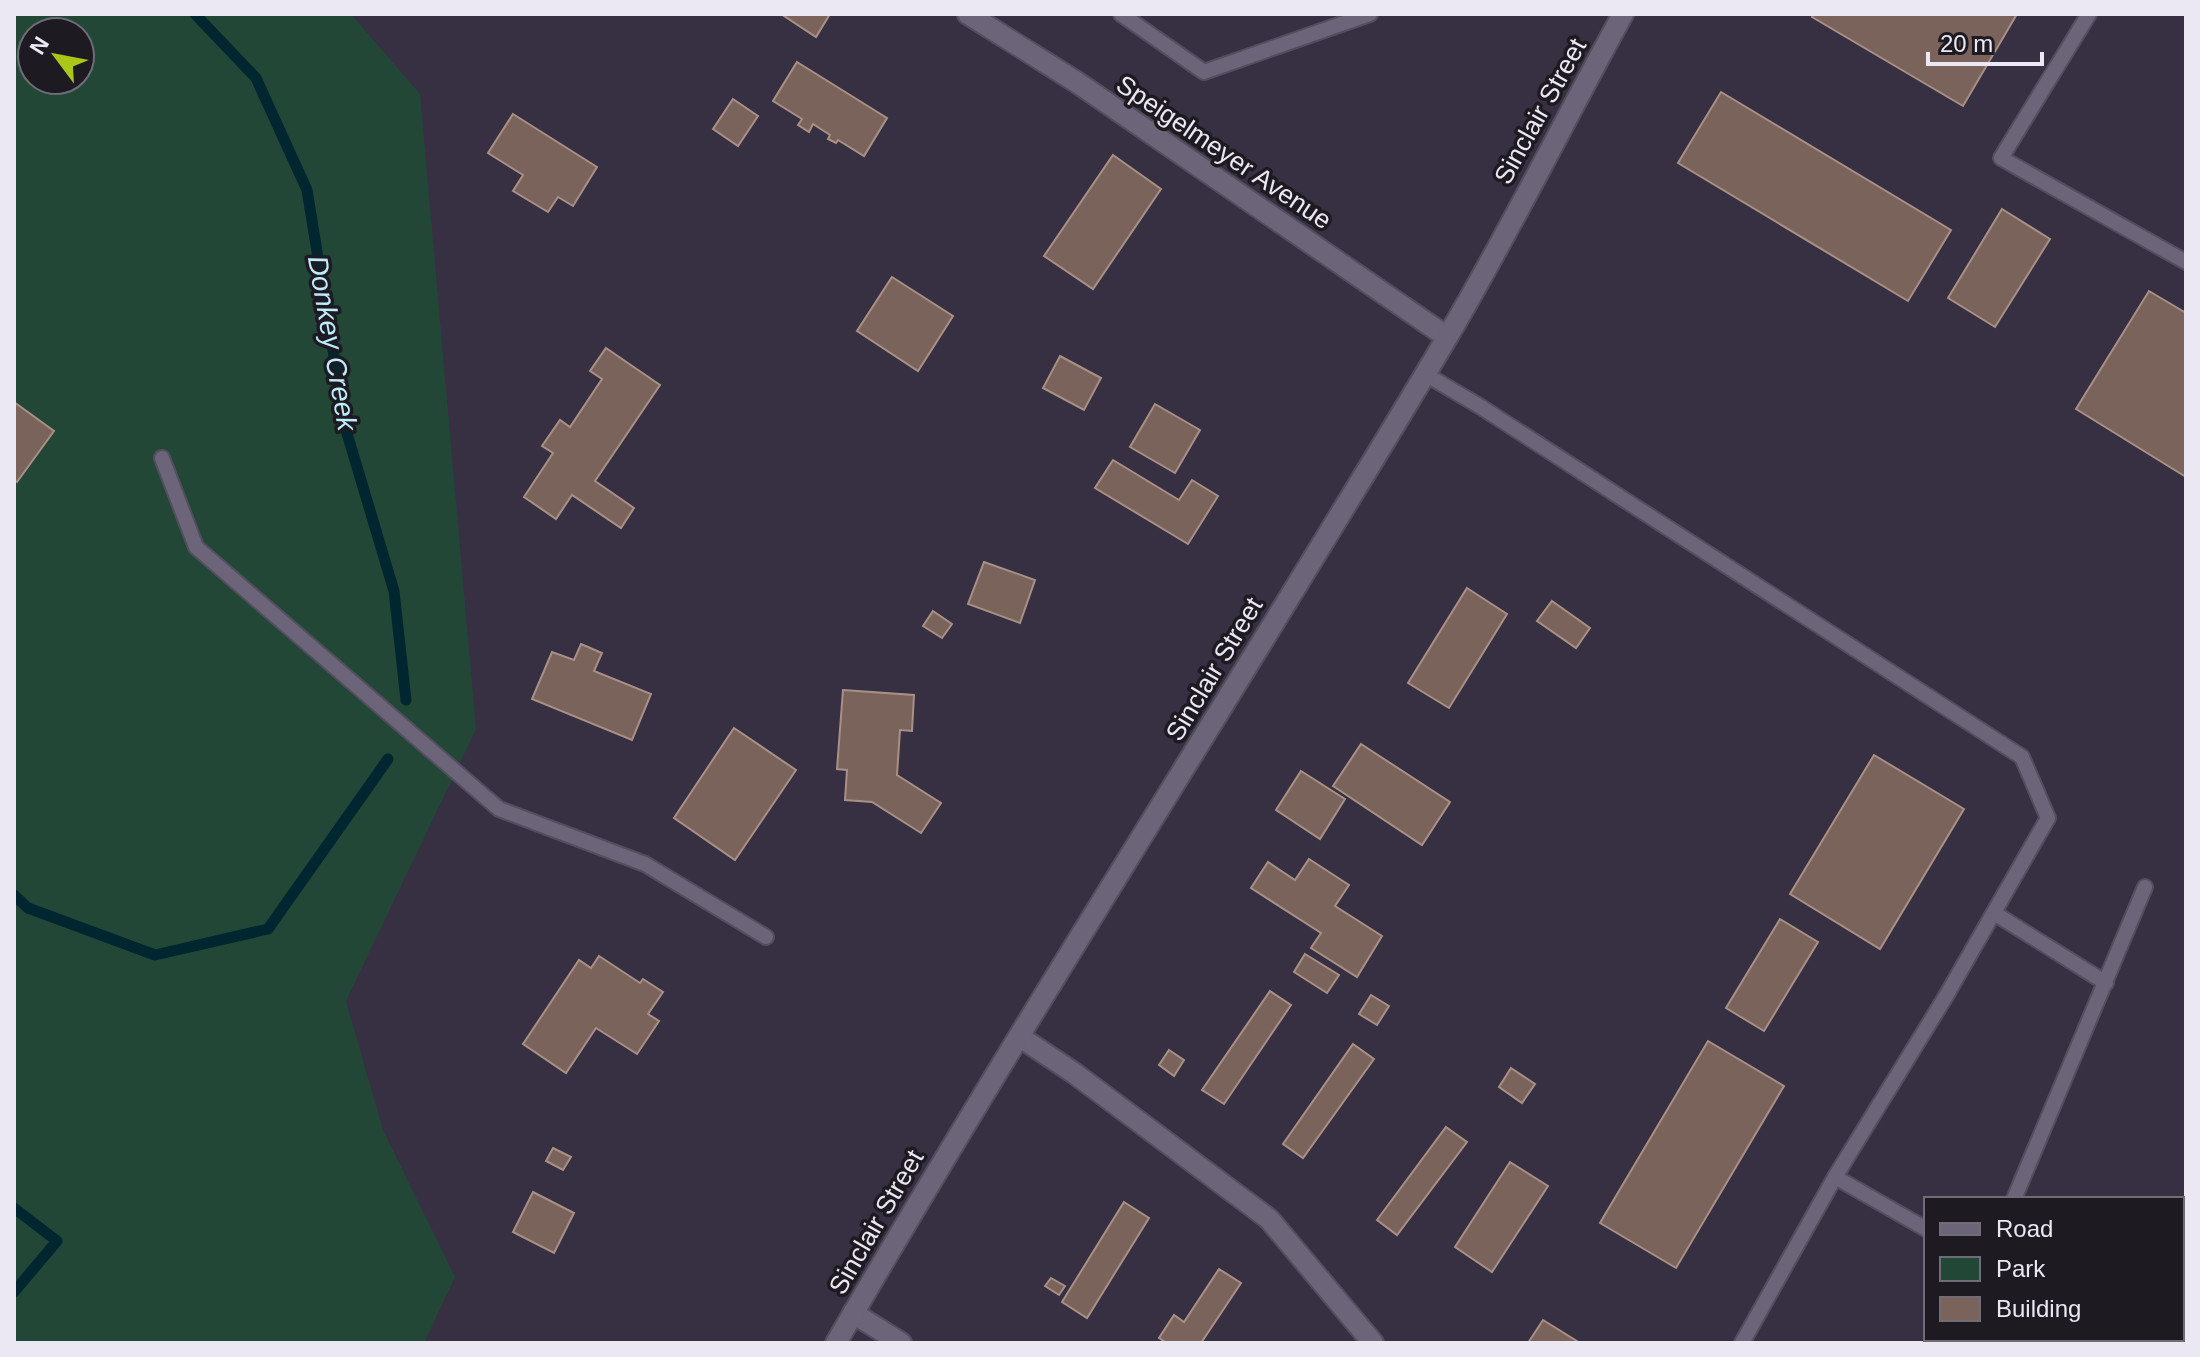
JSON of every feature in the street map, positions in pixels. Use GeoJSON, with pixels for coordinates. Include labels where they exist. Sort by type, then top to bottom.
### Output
{"type":"FeatureCollection","features":[{"type":"Feature","properties":{"kind":"street","name":"Speigelmeyer Avenue"},"geometry":{"type":"LineString","coordinates":[[968,14],[1078,83],[1447,337]]}},
{"type":"Feature","properties":{"kind":"street","name":"Sinclair Street"},"geometry":{"type":"LineString","coordinates":[[836,1343],[927,1185],[1447,337],[1623,14]]}},
{"type":"Feature","properties":{"kind":"street"},"geometry":{"type":"LineString","coordinates":[[1020,1037],[1074,1073],[1269,1219],[1373,1343]]}},
{"type":"Feature","properties":{"kind":"street"},"geometry":{"type":"LineString","coordinates":[[853,1313],[901,1343]]}},
{"type":"Feature","properties":{"kind":"lane"},"geometry":{"type":"LineString","coordinates":[[1121,14],[1204,72],[1370,14]]}},
{"type":"Feature","properties":{"kind":"lane"},"geometry":{"type":"LineString","coordinates":[[2089,14],[2001,158],[2186,262]]}},
{"type":"Feature","properties":{"kind":"lane"},"geometry":{"type":"LineString","coordinates":[[1425,374],[2022,757],[2048,818],[1835,1177],[1742,1343]]}},
{"type":"Feature","properties":{"kind":"lane"},"geometry":{"type":"LineString","coordinates":[[162,458],[196,547],[499,809],[645,864],[766,937]]}},
{"type":"Feature","properties":{"kind":"lane"},"geometry":{"type":"LineString","coordinates":[[2015,1197],[2145,887]]}},
{"type":"Feature","properties":{"kind":"lane"},"geometry":{"type":"LineString","coordinates":[[1994,913],[2106,983]]}},
{"type":"Feature","properties":{"kind":"lane"},"geometry":{"type":"LineString","coordinates":[[1835,1177],[1924,1228]]}},
{"type":"Feature","properties":{"kind":"green space"},"geometry":{"type":"Polygon","coordinates":[[[14,14],[351,14],[420,94],[476,729],[346,1001],[383,1130],[455,1277],[424,1343],[14,1343],[14,14]]]}},
{"type":"Feature","properties":{"kind":"building"},"geometry":{"type":"Polygon","coordinates":[[[781,14],[830,14],[816,37],[781,14]]]}},
{"type":"Feature","properties":{"kind":"building"},"geometry":{"type":"Polygon","coordinates":[[[1814,14],[2017,14],[1963,106],[1812,17],[1814,14]]]}},
{"type":"Feature","properties":{"kind":"building"},"geometry":{"type":"Polygon","coordinates":[[[797,62],[887,118],[864,156],[838,140],[836,143],[828,139],[830,135],[813,124],[809,132],[798,125],[802,119],[773,101],[797,62]]]}},
{"type":"Feature","properties":{"kind":"building"},"geometry":{"type":"Polygon","coordinates":[[[1721,92],[1951,230],[1908,301],[1678,163],[1721,92]]]}},
{"type":"Feature","properties":{"kind":"building"},"geometry":{"type":"Polygon","coordinates":[[[733,99],[758,116],[738,146],[713,129],[733,99]]]}},
{"type":"Feature","properties":{"kind":"building"},"geometry":{"type":"Polygon","coordinates":[[[513,114],[597,167],[573,206],[558,197],[548,212],[513,191],[523,175],[488,153],[513,114]]]}},
{"type":"Feature","properties":{"kind":"building"},"geometry":{"type":"Polygon","coordinates":[[[1113,155],[1161,189],[1093,289],[1044,256],[1113,155]]]}},
{"type":"Feature","properties":{"kind":"building"},"geometry":{"type":"Polygon","coordinates":[[[2002,209],[2050,239],[1995,327],[1948,298],[2002,209]]]}},
{"type":"Feature","properties":{"kind":"building"},"geometry":{"type":"Polygon","coordinates":[[[892,277],[953,316],[918,371],[857,331],[892,277]]]}},
{"type":"Feature","properties":{"kind":"building"},"geometry":{"type":"Polygon","coordinates":[[[2149,291],[2186,313],[2186,477],[2076,409],[2149,291]]]}},
{"type":"Feature","properties":{"kind":"building"},"geometry":{"type":"Polygon","coordinates":[[[606,348],[660,385],[595,481],[634,508],[621,528],[572,495],[556,519],[524,497],[553,453],[542,446],[560,420],[570,427],[602,379],[590,371],[606,348]]]}},
{"type":"Feature","properties":{"kind":"building"},"geometry":{"type":"Polygon","coordinates":[[[1060,356],[1101,378],[1084,410],[1043,388],[1060,356]]]}},
{"type":"Feature","properties":{"kind":"building"},"geometry":{"type":"Polygon","coordinates":[[[14,402],[54,431],[17,482],[14,480],[14,402]]]}},
{"type":"Feature","properties":{"kind":"building"},"geometry":{"type":"Polygon","coordinates":[[[1155,404],[1200,430],[1175,473],[1130,447],[1155,404]]]}},
{"type":"Feature","properties":{"kind":"building"},"geometry":{"type":"Polygon","coordinates":[[[1113,460],[1179,500],[1192,480],[1218,496],[1188,544],[1095,488],[1113,460]]]}},
{"type":"Feature","properties":{"kind":"building"},"geometry":{"type":"Polygon","coordinates":[[[984,562],[1035,580],[1020,623],[968,604],[984,562]]]}},
{"type":"Feature","properties":{"kind":"building"},"geometry":{"type":"Polygon","coordinates":[[[1467,588],[1507,614],[1449,708],[1408,683],[1467,588]]]}},
{"type":"Feature","properties":{"kind":"building"},"geometry":{"type":"Polygon","coordinates":[[[1552,601],[1590,628],[1576,648],[1537,621],[1552,601]]]}},
{"type":"Feature","properties":{"kind":"building"},"geometry":{"type":"Polygon","coordinates":[[[933,611],[952,624],[942,638],[923,626],[933,611]]]}},
{"type":"Feature","properties":{"kind":"building"},"geometry":{"type":"Polygon","coordinates":[[[581,644],[602,653],[594,671],[651,694],[632,740],[532,699],[552,652],[574,660],[581,644]]]}},
{"type":"Feature","properties":{"kind":"building"},"geometry":{"type":"Polygon","coordinates":[[[843,690],[914,695],[912,731],[900,730],[897,775],[941,803],[921,833],[872,802],[845,800],[847,770],[837,769],[843,690]]]}},
{"type":"Feature","properties":{"kind":"building"},"geometry":{"type":"Polygon","coordinates":[[[734,728],[796,770],[735,860],[674,818],[734,728]]]}},
{"type":"Feature","properties":{"kind":"building"},"geometry":{"type":"Polygon","coordinates":[[[1361,744],[1450,802],[1422,845],[1333,786],[1361,744]]]}},
{"type":"Feature","properties":{"kind":"building"},"geometry":{"type":"Polygon","coordinates":[[[1874,755],[1964,809],[1880,949],[1790,894],[1874,755]]]}},
{"type":"Feature","properties":{"kind":"building"},"geometry":{"type":"Polygon","coordinates":[[[1301,771],[1345,799],[1320,839],[1276,810],[1301,771]]]}},
{"type":"Feature","properties":{"kind":"building"},"geometry":{"type":"Polygon","coordinates":[[[1309,859],[1349,885],[1335,906],[1382,936],[1357,977],[1311,948],[1321,933],[1251,888],[1268,862],[1295,880],[1309,859]]]}},
{"type":"Feature","properties":{"kind":"building"},"geometry":{"type":"Polygon","coordinates":[[[1780,919],[1818,942],[1764,1031],[1726,1008],[1780,919]]]}},
{"type":"Feature","properties":{"kind":"building"},"geometry":{"type":"Polygon","coordinates":[[[1305,954],[1339,975],[1327,993],[1294,972],[1305,954]]]}},
{"type":"Feature","properties":{"kind":"building"},"geometry":{"type":"Polygon","coordinates":[[[599,956],[640,983],[643,979],[663,992],[648,1014],[659,1021],[637,1054],[596,1028],[566,1073],[523,1044],[579,960],[591,968],[599,956]]]}},
{"type":"Feature","properties":{"kind":"building"},"geometry":{"type":"Polygon","coordinates":[[[1270,991],[1291,1005],[1224,1104],[1202,1090],[1270,991]]]}},
{"type":"Feature","properties":{"kind":"building"},"geometry":{"type":"Polygon","coordinates":[[[1371,995],[1389,1006],[1377,1025],[1359,1014],[1371,995]]]}},
{"type":"Feature","properties":{"kind":"building"},"geometry":{"type":"Polygon","coordinates":[[[1708,1041],[1784,1086],[1676,1268],[1600,1223],[1708,1041]]]}},
{"type":"Feature","properties":{"kind":"building"},"geometry":{"type":"Polygon","coordinates":[[[1353,1044],[1374,1059],[1303,1158],[1283,1144],[1353,1044]]]}},
{"type":"Feature","properties":{"kind":"building"},"geometry":{"type":"Polygon","coordinates":[[[1169,1050],[1184,1060],[1174,1076],[1159,1065],[1169,1050]]]}},
{"type":"Feature","properties":{"kind":"building"},"geometry":{"type":"Polygon","coordinates":[[[1511,1068],[1535,1084],[1522,1103],[1499,1087],[1511,1068]]]}},
{"type":"Feature","properties":{"kind":"building"},"geometry":{"type":"Polygon","coordinates":[[[1446,1127],[1467,1142],[1397,1235],[1377,1220],[1446,1127]]]}},
{"type":"Feature","properties":{"kind":"building"},"geometry":{"type":"Polygon","coordinates":[[[553,1148],[571,1157],[563,1170],[546,1161],[553,1148]]]}},
{"type":"Feature","properties":{"kind":"building"},"geometry":{"type":"Polygon","coordinates":[[[1510,1162],[1548,1186],[1492,1272],[1455,1247],[1510,1162]]]}},
{"type":"Feature","properties":{"kind":"building"},"geometry":{"type":"Polygon","coordinates":[[[533,1192],[574,1213],[554,1253],[513,1232],[533,1192]]]}},
{"type":"Feature","properties":{"kind":"building"},"geometry":{"type":"Polygon","coordinates":[[[1124,1202],[1149,1218],[1087,1318],[1062,1302],[1124,1202]]]}},
{"type":"Feature","properties":{"kind":"building"},"geometry":{"type":"Polygon","coordinates":[[[1219,1269],[1241,1283],[1201,1343],[1167,1343],[1159,1338],[1174,1315],[1184,1322],[1219,1269]]]}},
{"type":"Feature","properties":{"kind":"building"},"geometry":{"type":"Polygon","coordinates":[[[1051,1278],[1065,1286],[1059,1295],[1045,1286],[1051,1278]]]}},
{"type":"Feature","properties":{"kind":"building"},"geometry":{"type":"Polygon","coordinates":[[[1543,1320],[1580,1343],[1528,1343],[1543,1320]]]}},
{"type":"Feature","properties":{"kind":"waterway","name":"Donkey Creek"},"geometry":{"type":"LineString","coordinates":[[195,14],[256,78],[307,190],[346,430],[394,591],[406,700]]}},
{"type":"Feature","properties":{"kind":"waterway","name":"Donkey Creek"},"geometry":{"type":"LineString","coordinates":[[14,895],[28,908],[155,955],[268,929],[388,759]]}},
{"type":"Feature","properties":{"kind":"waterway"},"geometry":{"type":"LineString","coordinates":[[14,1208],[57,1241],[14,1292]]}}]}
